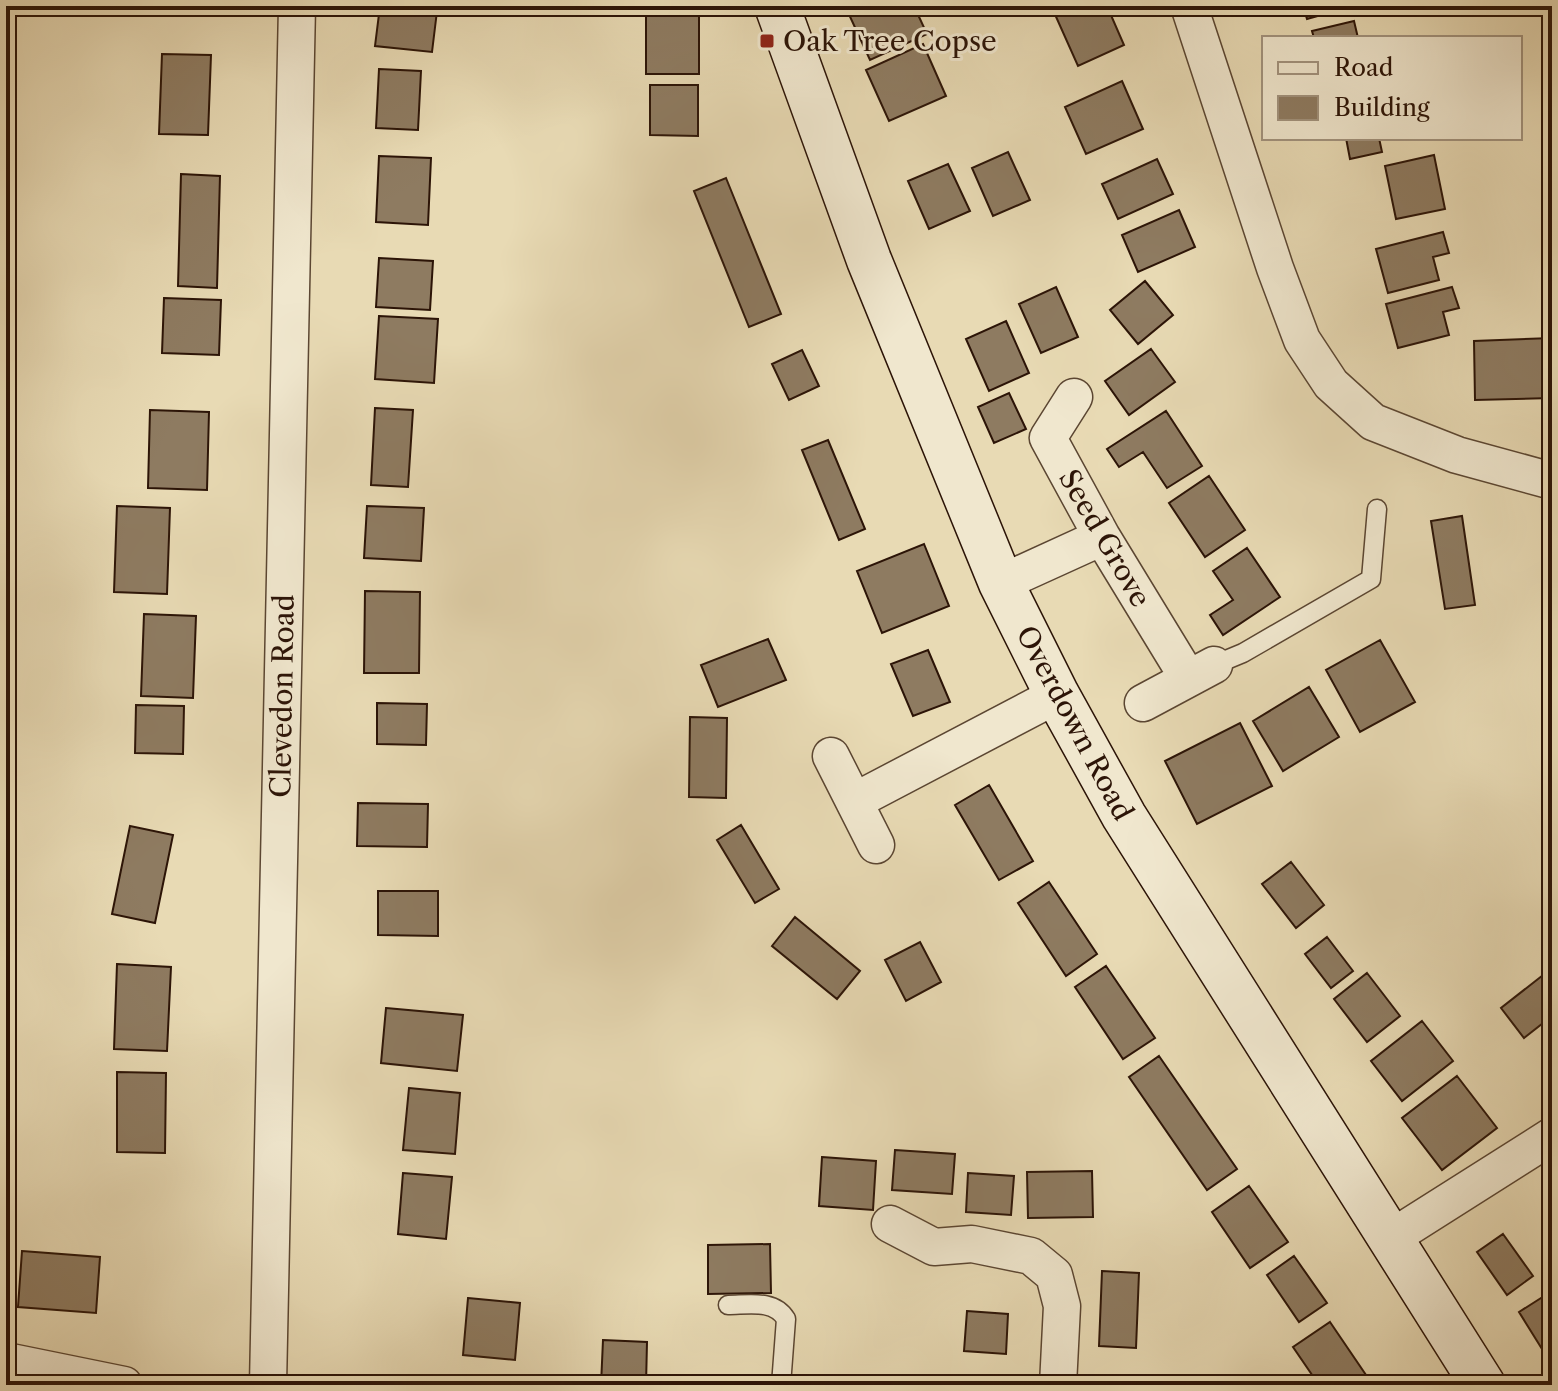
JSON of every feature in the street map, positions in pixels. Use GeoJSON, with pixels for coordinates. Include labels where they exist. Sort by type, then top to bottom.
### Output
{"type":"FeatureCollection","features":[{"type":"Feature","properties":{"kind":"street","name":"Clevedon Road"},"geometry":{"type":"LineString","coordinates":[[268,1385],[297,6]]}},
{"type":"Feature","properties":{"kind":"street","name":"Overdown Road"},"geometry":{"type":"LineString","coordinates":[[777,6],[869,260],[1001,583],[1057,695],[1124,816],[1483,1385]]}},
{"type":"Feature","properties":{"kind":"street"},"geometry":{"type":"LineString","coordinates":[[1189,6],[1275,268],[1302,340],[1331,384],[1373,422],[1457,455],[1552,481]]}},
{"type":"Feature","properties":{"kind":"street","name":"Seed Grove"},"geometry":{"type":"LineString","coordinates":[[1074,397],[1048,438],[1102,537],[1201,672]]}},
{"type":"Feature","properties":{"kind":"street"},"geometry":{"type":"LineString","coordinates":[[1001,583],[1102,537]]}},
{"type":"Feature","properties":{"kind":"street"},"geometry":{"type":"LineString","coordinates":[[1143,703],[1201,672]]}},
{"type":"Feature","properties":{"kind":"street"},"geometry":{"type":"LineString","coordinates":[[855,801],[1057,695]]}},
{"type":"Feature","properties":{"kind":"street"},"geometry":{"type":"LineString","coordinates":[[831,756],[876,845]]}},
{"type":"Feature","properties":{"kind":"street"},"geometry":{"type":"LineString","coordinates":[[1391,1238],[1552,1136]]}},
{"type":"Feature","properties":{"kind":"street"},"geometry":{"type":"LineString","coordinates":[[890,1224],[934,1247],[972,1244],[1031,1256],[1054,1275],[1062,1306],[1058,1385]]}},
{"type":"Feature","properties":{"kind":"street"},"geometry":{"type":"LineString","coordinates":[[6,1361],[124,1385]]}},
{"type":"Feature","properties":{"kind":"lane"},"geometry":{"type":"LineString","coordinates":[[1201,672],[1243,653],[1371,579],[1377,509]]}},
{"type":"Feature","properties":{"kind":"lane"},"geometry":{"type":"LineString","coordinates":[[728,1305],[767,1304],[781,1311],[786,1319],[781,1385]]}},
{"type":"Feature","properties":{"kind":"building"},"geometry":{"type":"Polygon","coordinates":[[[380,6],[437,11],[432,52],[375,46],[380,6]]]}},
{"type":"Feature","properties":{"kind":"building"},"geometry":{"type":"Polygon","coordinates":[[[914,6],[927,34],[870,60],[846,8],[914,6]]]}},
{"type":"Feature","properties":{"kind":"building"},"geometry":{"type":"Polygon","coordinates":[[[1063,6],[1107,6],[1124,45],[1078,66],[1053,10],[1063,6]]]}},
{"type":"Feature","properties":{"kind":"building"},"geometry":{"type":"Polygon","coordinates":[[[1303,6],[1338,6],[1339,10],[1307,19],[1303,6]]]}},
{"type":"Feature","properties":{"kind":"building"},"geometry":{"type":"Polygon","coordinates":[[[646,10],[699,10],[699,74],[646,74],[646,10]]]}},
{"type":"Feature","properties":{"kind":"building"},"geometry":{"type":"Polygon","coordinates":[[[1354,21],[1358,36],[1313,36],[1312,31],[1354,21]]]}},
{"type":"Feature","properties":{"kind":"building"},"geometry":{"type":"Polygon","coordinates":[[[923,44],[946,96],[889,121],[866,70],[923,44]]]}},
{"type":"Feature","properties":{"kind":"building"},"geometry":{"type":"Polygon","coordinates":[[[162,54],[211,55],[208,135],[159,134],[162,54]]]}},
{"type":"Feature","properties":{"kind":"building"},"geometry":{"type":"Polygon","coordinates":[[[379,69],[421,71],[418,130],[376,128],[379,69]]]}},
{"type":"Feature","properties":{"kind":"building"},"geometry":{"type":"Polygon","coordinates":[[[1122,81],[1143,129],[1086,154],[1065,107],[1122,81]]]}},
{"type":"Feature","properties":{"kind":"building"},"geometry":{"type":"Polygon","coordinates":[[[650,85],[698,85],[698,136],[650,135],[650,85]]]}},
{"type":"Feature","properties":{"kind":"building"},"geometry":{"type":"Polygon","coordinates":[[[1346,140],[1379,140],[1382,152],[1350,159],[1346,140]]]}},
{"type":"Feature","properties":{"kind":"building"},"geometry":{"type":"Polygon","coordinates":[[[1008,152],[1030,200],[993,216],[972,168],[1008,152]]]}},
{"type":"Feature","properties":{"kind":"building"},"geometry":{"type":"Polygon","coordinates":[[[1434,155],[1445,209],[1396,219],[1385,166],[1434,155]]]}},
{"type":"Feature","properties":{"kind":"building"},"geometry":{"type":"Polygon","coordinates":[[[379,156],[431,158],[428,225],[376,222],[379,156]]]}},
{"type":"Feature","properties":{"kind":"building"},"geometry":{"type":"Polygon","coordinates":[[[1157,159],[1173,194],[1118,219],[1102,184],[1157,159]]]}},
{"type":"Feature","properties":{"kind":"building"},"geometry":{"type":"Polygon","coordinates":[[[948,164],[970,211],[929,229],[908,181],[948,164]]]}},
{"type":"Feature","properties":{"kind":"building"},"geometry":{"type":"Polygon","coordinates":[[[181,174],[220,176],[217,288],[178,286],[181,174]]]}},
{"type":"Feature","properties":{"kind":"building"},"geometry":{"type":"Polygon","coordinates":[[[726,178],[781,314],[749,327],[694,191],[726,178]]]}},
{"type":"Feature","properties":{"kind":"building"},"geometry":{"type":"Polygon","coordinates":[[[1179,210],[1195,247],[1138,272],[1122,235],[1179,210]]]}},
{"type":"Feature","properties":{"kind":"building"},"geometry":{"type":"Polygon","coordinates":[[[1443,232],[1449,253],[1433,257],[1439,280],[1388,293],[1376,249],[1443,232]]]}},
{"type":"Feature","properties":{"kind":"building"},"geometry":{"type":"Polygon","coordinates":[[[379,258],[433,261],[430,310],[376,307],[379,258]]]}},
{"type":"Feature","properties":{"kind":"building"},"geometry":{"type":"Polygon","coordinates":[[[1145,281],[1173,315],[1138,344],[1110,310],[1145,281]]]}},
{"type":"Feature","properties":{"kind":"building"},"geometry":{"type":"Polygon","coordinates":[[[1056,287],[1078,337],[1041,353],[1019,304],[1056,287]]]}},
{"type":"Feature","properties":{"kind":"building"},"geometry":{"type":"Polygon","coordinates":[[[1452,287],[1459,308],[1443,312],[1449,335],[1398,348],[1386,304],[1452,287]]]}},
{"type":"Feature","properties":{"kind":"building"},"geometry":{"type":"Polygon","coordinates":[[[164,298],[221,300],[219,355],[162,353],[164,298]]]}},
{"type":"Feature","properties":{"kind":"building"},"geometry":{"type":"Polygon","coordinates":[[[379,316],[438,319],[434,383],[375,379],[379,316]]]}},
{"type":"Feature","properties":{"kind":"building"},"geometry":{"type":"Polygon","coordinates":[[[1006,321],[1029,373],[989,391],[966,339],[1006,321]]]}},
{"type":"Feature","properties":{"kind":"building"},"geometry":{"type":"Polygon","coordinates":[[[1552,338],[1552,398],[1475,400],[1474,341],[1552,338]]]}},
{"type":"Feature","properties":{"kind":"building"},"geometry":{"type":"Polygon","coordinates":[[[1151,349],[1175,382],[1129,415],[1105,381],[1151,349]]]}},
{"type":"Feature","properties":{"kind":"building"},"geometry":{"type":"Polygon","coordinates":[[[802,350],[819,386],[789,400],[772,364],[802,350]]]}},
{"type":"Feature","properties":{"kind":"building"},"geometry":{"type":"Polygon","coordinates":[[[1009,393],[1026,429],[994,443],[978,407],[1009,393]]]}},
{"type":"Feature","properties":{"kind":"building"},"geometry":{"type":"Polygon","coordinates":[[[375,408],[413,410],[408,487],[371,485],[375,408]]]}},
{"type":"Feature","properties":{"kind":"building"},"geometry":{"type":"Polygon","coordinates":[[[150,410],[209,412],[207,490],[148,488],[150,410]]]}},
{"type":"Feature","properties":{"kind":"building"},"geometry":{"type":"Polygon","coordinates":[[[1166,411],[1202,466],[1167,488],[1143,452],[1119,467],[1107,449],[1166,411]]]}},
{"type":"Feature","properties":{"kind":"building"},"geometry":{"type":"Polygon","coordinates":[[[828,440],[865,529],[839,540],[802,450],[828,440]]]}},
{"type":"Feature","properties":{"kind":"building"},"geometry":{"type":"Polygon","coordinates":[[[1209,476],[1245,530],[1205,557],[1169,503],[1209,476]]]}},
{"type":"Feature","properties":{"kind":"building"},"geometry":{"type":"Polygon","coordinates":[[[117,506],[170,508],[167,594],[114,592],[117,506]]]}},
{"type":"Feature","properties":{"kind":"building"},"geometry":{"type":"Polygon","coordinates":[[[367,506],[424,508],[421,561],[364,558],[367,506]]]}},
{"type":"Feature","properties":{"kind":"building"},"geometry":{"type":"Polygon","coordinates":[[[1462,516],[1475,605],[1445,609],[1431,521],[1462,516]]]}},
{"type":"Feature","properties":{"kind":"building"},"geometry":{"type":"Polygon","coordinates":[[[924,544],[949,606],[882,633],[857,571],[924,544]]]}},
{"type":"Feature","properties":{"kind":"building"},"geometry":{"type":"Polygon","coordinates":[[[1247,548],[1280,597],[1223,635],[1210,615],[1233,600],[1213,571],[1247,548]]]}},
{"type":"Feature","properties":{"kind":"building"},"geometry":{"type":"Polygon","coordinates":[[[365,591],[420,592],[419,673],[364,673],[365,591]]]}},
{"type":"Feature","properties":{"kind":"building"},"geometry":{"type":"Polygon","coordinates":[[[144,614],[196,616],[193,698],[141,696],[144,614]]]}},
{"type":"Feature","properties":{"kind":"building"},"geometry":{"type":"Polygon","coordinates":[[[768,639],[786,680],[718,707],[701,665],[768,639]]]}},
{"type":"Feature","properties":{"kind":"building"},"geometry":{"type":"Polygon","coordinates":[[[1380,640],[1415,702],[1360,732],[1326,670],[1380,640]]]}},
{"type":"Feature","properties":{"kind":"building"},"geometry":{"type":"Polygon","coordinates":[[[928,650],[950,702],[913,716],[891,664],[928,650]]]}},
{"type":"Feature","properties":{"kind":"building"},"geometry":{"type":"Polygon","coordinates":[[[1309,687],[1339,737],[1283,771],[1253,721],[1309,687]]]}},
{"type":"Feature","properties":{"kind":"building"},"geometry":{"type":"Polygon","coordinates":[[[377,703],[427,704],[426,745],[377,744],[377,703]]]}},
{"type":"Feature","properties":{"kind":"building"},"geometry":{"type":"Polygon","coordinates":[[[136,705],[184,706],[183,754],[135,753],[136,705]]]}},
{"type":"Feature","properties":{"kind":"building"},"geometry":{"type":"Polygon","coordinates":[[[690,717],[727,718],[726,798],[689,797],[690,717]]]}},
{"type":"Feature","properties":{"kind":"building"},"geometry":{"type":"Polygon","coordinates":[[[1240,723],[1272,786],[1197,824],[1165,761],[1240,723]]]}},
{"type":"Feature","properties":{"kind":"building"},"geometry":{"type":"Polygon","coordinates":[[[989,785],[1033,861],[999,880],[955,805],[989,785]]]}},
{"type":"Feature","properties":{"kind":"building"},"geometry":{"type":"Polygon","coordinates":[[[358,803],[428,804],[427,847],[357,846],[358,803]]]}},
{"type":"Feature","properties":{"kind":"building"},"geometry":{"type":"Polygon","coordinates":[[[741,825],[779,889],[755,903],[717,840],[741,825]]]}},
{"type":"Feature","properties":{"kind":"building"},"geometry":{"type":"Polygon","coordinates":[[[130,826],[173,835],[155,923],[112,914],[130,826]]]}},
{"type":"Feature","properties":{"kind":"building"},"geometry":{"type":"Polygon","coordinates":[[[1291,862],[1324,905],[1296,928],[1262,884],[1291,862]]]}},
{"type":"Feature","properties":{"kind":"building"},"geometry":{"type":"Polygon","coordinates":[[[1049,882],[1097,954],[1066,976],[1018,903],[1049,882]]]}},
{"type":"Feature","properties":{"kind":"building"},"geometry":{"type":"Polygon","coordinates":[[[378,891],[438,891],[438,936],[378,935],[378,891]]]}},
{"type":"Feature","properties":{"kind":"building"},"geometry":{"type":"Polygon","coordinates":[[[795,917],[860,971],[837,999],[772,946],[795,917]]]}},
{"type":"Feature","properties":{"kind":"building"},"geometry":{"type":"Polygon","coordinates":[[[1327,937],[1353,971],[1331,988],[1305,954],[1327,937]]]}},
{"type":"Feature","properties":{"kind":"building"},"geometry":{"type":"Polygon","coordinates":[[[920,942],[941,982],[906,1001],[885,960],[920,942]]]}},
{"type":"Feature","properties":{"kind":"building"},"geometry":{"type":"Polygon","coordinates":[[[117,964],[171,967],[167,1051],[114,1049],[117,964]]]}},
{"type":"Feature","properties":{"kind":"building"},"geometry":{"type":"Polygon","coordinates":[[[1106,966],[1155,1038],[1123,1059],[1075,987],[1106,966]]]}},
{"type":"Feature","properties":{"kind":"building"},"geometry":{"type":"Polygon","coordinates":[[[1552,968],[1552,1016],[1524,1038],[1501,1008],[1552,968]]]}},
{"type":"Feature","properties":{"kind":"building"},"geometry":{"type":"Polygon","coordinates":[[[1367,973],[1400,1016],[1367,1042],[1334,999],[1367,973]]]}},
{"type":"Feature","properties":{"kind":"building"},"geometry":{"type":"Polygon","coordinates":[[[386,1008],[463,1015],[457,1071],[381,1063],[386,1008]]]}},
{"type":"Feature","properties":{"kind":"building"},"geometry":{"type":"Polygon","coordinates":[[[1422,1021],[1453,1061],[1402,1101],[1371,1061],[1422,1021]]]}},
{"type":"Feature","properties":{"kind":"building"},"geometry":{"type":"Polygon","coordinates":[[[1159,1056],[1237,1169],[1207,1190],[1129,1077],[1159,1056]]]}},
{"type":"Feature","properties":{"kind":"building"},"geometry":{"type":"Polygon","coordinates":[[[117,1072],[166,1073],[165,1153],[117,1152],[117,1072]]]}},
{"type":"Feature","properties":{"kind":"building"},"geometry":{"type":"Polygon","coordinates":[[[1457,1076],[1497,1128],[1442,1170],[1402,1118],[1457,1076]]]}},
{"type":"Feature","properties":{"kind":"building"},"geometry":{"type":"Polygon","coordinates":[[[409,1088],[460,1093],[455,1154],[403,1150],[409,1088]]]}},
{"type":"Feature","properties":{"kind":"building"},"geometry":{"type":"Polygon","coordinates":[[[895,1150],[955,1154],[952,1194],[892,1190],[895,1150]]]}},
{"type":"Feature","properties":{"kind":"building"},"geometry":{"type":"Polygon","coordinates":[[[822,1157],[876,1161],[873,1210],[819,1206],[822,1157]]]}},
{"type":"Feature","properties":{"kind":"building"},"geometry":{"type":"Polygon","coordinates":[[[1092,1171],[1093,1217],[1028,1218],[1027,1172],[1092,1171]]]}},
{"type":"Feature","properties":{"kind":"building"},"geometry":{"type":"Polygon","coordinates":[[[403,1173],[452,1177],[446,1239],[398,1234],[403,1173]]]}},
{"type":"Feature","properties":{"kind":"building"},"geometry":{"type":"Polygon","coordinates":[[[968,1173],[1014,1176],[1011,1215],[966,1212],[968,1173]]]}},
{"type":"Feature","properties":{"kind":"building"},"geometry":{"type":"Polygon","coordinates":[[[1249,1186],[1288,1242],[1250,1268],[1212,1212],[1249,1186]]]}},
{"type":"Feature","properties":{"kind":"building"},"geometry":{"type":"Polygon","coordinates":[[[1503,1234],[1533,1276],[1507,1295],[1477,1252],[1503,1234]]]}},
{"type":"Feature","properties":{"kind":"building"},"geometry":{"type":"Polygon","coordinates":[[[770,1244],[771,1293],[708,1294],[708,1245],[770,1244]]]}},
{"type":"Feature","properties":{"kind":"building"},"geometry":{"type":"Polygon","coordinates":[[[22,1251],[100,1257],[96,1313],[18,1307],[22,1251]]]}},
{"type":"Feature","properties":{"kind":"building"},"geometry":{"type":"Polygon","coordinates":[[[1294,1256],[1327,1303],[1299,1322],[1267,1275],[1294,1256]]]}},
{"type":"Feature","properties":{"kind":"building"},"geometry":{"type":"Polygon","coordinates":[[[6,1262],[11,1262],[9,1293],[6,1293],[6,1262]]]}},
{"type":"Feature","properties":{"kind":"building"},"geometry":{"type":"Polygon","coordinates":[[[1102,1271],[1139,1273],[1136,1348],[1099,1346],[1102,1271]]]}},
{"type":"Feature","properties":{"kind":"building"},"geometry":{"type":"Polygon","coordinates":[[[1552,1291],[1552,1365],[1519,1312],[1552,1291]]]}},
{"type":"Feature","properties":{"kind":"building"},"geometry":{"type":"Polygon","coordinates":[[[468,1298],[520,1303],[515,1360],[463,1355],[468,1298]]]}},
{"type":"Feature","properties":{"kind":"building"},"geometry":{"type":"Polygon","coordinates":[[[967,1311],[1008,1314],[1006,1354],[964,1351],[967,1311]]]}},
{"type":"Feature","properties":{"kind":"building"},"geometry":{"type":"Polygon","coordinates":[[[1330,1322],[1366,1375],[1351,1385],[1319,1385],[1293,1347],[1330,1322]]]}},
{"type":"Feature","properties":{"kind":"building"},"geometry":{"type":"Polygon","coordinates":[[[603,1340],[647,1342],[646,1385],[601,1385],[603,1340]]]}},
{"type":"Feature","properties":{"kind":"building"},"geometry":{"type":"Polygon","coordinates":[[[815,1379],[862,1380],[862,1385],[815,1385],[815,1379]]]}},
{"type":"Feature","properties":{"kind":"place","name":"Oak Tree Copse"},"geometry":{"type":"Point","coordinates":[767,41]}}]}
